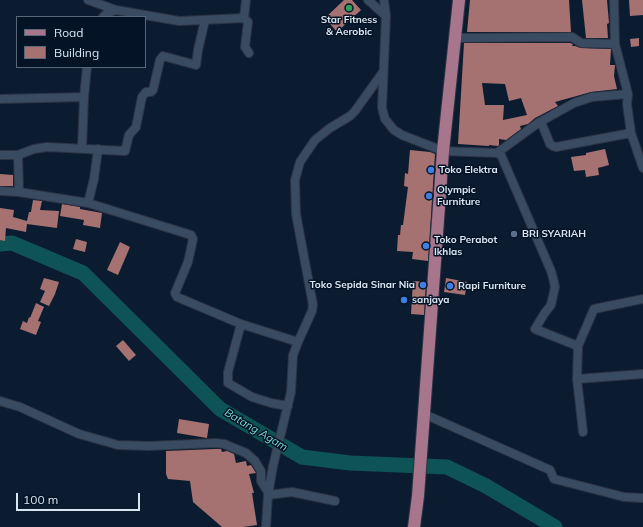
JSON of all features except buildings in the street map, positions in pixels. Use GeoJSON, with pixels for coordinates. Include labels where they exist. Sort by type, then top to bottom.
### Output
{"type":"FeatureCollection","features":[{"type":"Feature","properties":{"kind":"main road"},"geometry":{"type":"LineString","coordinates":[[414,527],[418,496],[443,151],[459,0]]}},
{"type":"Feature","properties":{"kind":"street"},"geometry":{"type":"LineString","coordinates":[[88,0],[116,10],[179,21],[244,18]]}},
{"type":"Feature","properties":{"kind":"street"},"geometry":{"type":"LineString","coordinates":[[246,0],[244,18],[248,22],[245,47],[249,52]]}},
{"type":"Feature","properties":{"kind":"street"},"geometry":{"type":"LineString","coordinates":[[368,0],[386,16]]}},
{"type":"Feature","properties":{"kind":"street"},"geometry":{"type":"LineString","coordinates":[[384,0],[386,16],[382,108],[385,119],[394,130],[443,151],[497,153],[541,122],[568,106],[592,97],[628,94]]}},
{"type":"Feature","properties":{"kind":"street"},"geometry":{"type":"LineString","coordinates":[[614,0],[615,44],[628,94],[627,104],[630,133],[643,168]]}},
{"type":"Feature","properties":{"kind":"street"},"geometry":{"type":"LineString","coordinates":[[104,16],[107,13],[116,10]]}},
{"type":"Feature","properties":{"kind":"street"},"geometry":{"type":"LineString","coordinates":[[0,155],[18,155],[34,149],[47,147],[125,151],[129,134],[136,127],[142,96],[146,92],[151,92],[154,90],[160,60],[163,56],[196,65],[205,20]]}},
{"type":"Feature","properties":{"kind":"street"},"geometry":{"type":"LineString","coordinates":[[455,38],[572,37],[580,43],[615,44]]}},
{"type":"Feature","properties":{"kind":"street"},"geometry":{"type":"LineString","coordinates":[[82,148],[87,68]]}},
{"type":"Feature","properties":{"kind":"street"},"geometry":{"type":"LineString","coordinates":[[266,527],[268,494],[273,466],[286,418],[291,392],[293,355],[312,311],[313,305],[296,214],[295,180],[300,162],[316,140],[330,128],[355,112],[383,72]]}},
{"type":"Feature","properties":{"kind":"street"},"geometry":{"type":"LineString","coordinates":[[0,99],[84,96]]}},
{"type":"Feature","properties":{"kind":"street"},"geometry":{"type":"LineString","coordinates":[[541,122],[550,144],[556,147],[630,133]]}},
{"type":"Feature","properties":{"kind":"street"},"geometry":{"type":"LineString","coordinates":[[88,203],[94,179],[98,150]]}},
{"type":"Feature","properties":{"kind":"street"},"geometry":{"type":"LineString","coordinates":[[497,153],[501,156],[551,271],[555,287],[551,305],[535,329],[578,346]]}},
{"type":"Feature","properties":{"kind":"street"},"geometry":{"type":"LineString","coordinates":[[18,155],[19,192]]}},
{"type":"Feature","properties":{"kind":"street"},"geometry":{"type":"LineString","coordinates":[[0,192],[19,192],[88,203],[191,236],[193,239],[188,262],[175,293],[177,297],[242,324],[298,342]]}},
{"type":"Feature","properties":{"kind":"street"},"geometry":{"type":"LineString","coordinates":[[583,432],[577,379],[578,346],[594,309],[643,299]]}},
{"type":"Feature","properties":{"kind":"street"},"geometry":{"type":"LineString","coordinates":[[242,324],[228,372],[228,383],[252,397],[271,403],[288,406]]}},
{"type":"Feature","properties":{"kind":"street"},"geometry":{"type":"LineString","coordinates":[[577,379],[643,374]]}},
{"type":"Feature","properties":{"kind":"street"},"geometry":{"type":"LineString","coordinates":[[0,400],[20,406],[79,434],[118,445],[149,446],[215,443],[224,444],[246,453],[255,461],[261,471],[261,481],[268,494]]}},
{"type":"Feature","properties":{"kind":"street"},"geometry":{"type":"LineString","coordinates":[[424,414],[550,470],[554,479],[624,497],[643,498]]}},
{"type":"Feature","properties":{"kind":"street"},"geometry":{"type":"LineString","coordinates":[[268,494],[292,492],[335,501]]}},
{"type":"Feature","properties":{"kind":"waterway","name":"Batang Agam"},"geometry":{"type":"LineString","coordinates":[[0,244],[12,243],[83,273],[220,409],[302,457],[350,463],[447,467],[486,486],[555,527]]}},
{"type":"Feature","properties":{"kind":"place","name":"Star Fitness & Aerobic"},"geometry":{"type":"Point","coordinates":[349,8]}},
{"type":"Feature","properties":{"kind":"place","name":"Toko Elektra"},"geometry":{"type":"Point","coordinates":[431,170]}},
{"type":"Feature","properties":{"kind":"place","name":"Olympic Furniture"},"geometry":{"type":"Point","coordinates":[429,196]}},
{"type":"Feature","properties":{"kind":"place","name":"BRI SYARIAH"},"geometry":{"type":"Point","coordinates":[514,234]}},
{"type":"Feature","properties":{"kind":"place","name":"Toko Perabot Ikhlas"},"geometry":{"type":"Point","coordinates":[426,246]}},
{"type":"Feature","properties":{"kind":"place","name":"Toko Sepida Sinar Nia"},"geometry":{"type":"Point","coordinates":[423,285]}},
{"type":"Feature","properties":{"kind":"place","name":"Rapi Furniture"},"geometry":{"type":"Point","coordinates":[450,286]}},
{"type":"Feature","properties":{"kind":"place","name":"sanjaya"},"geometry":{"type":"Point","coordinates":[404,300]}}]}
